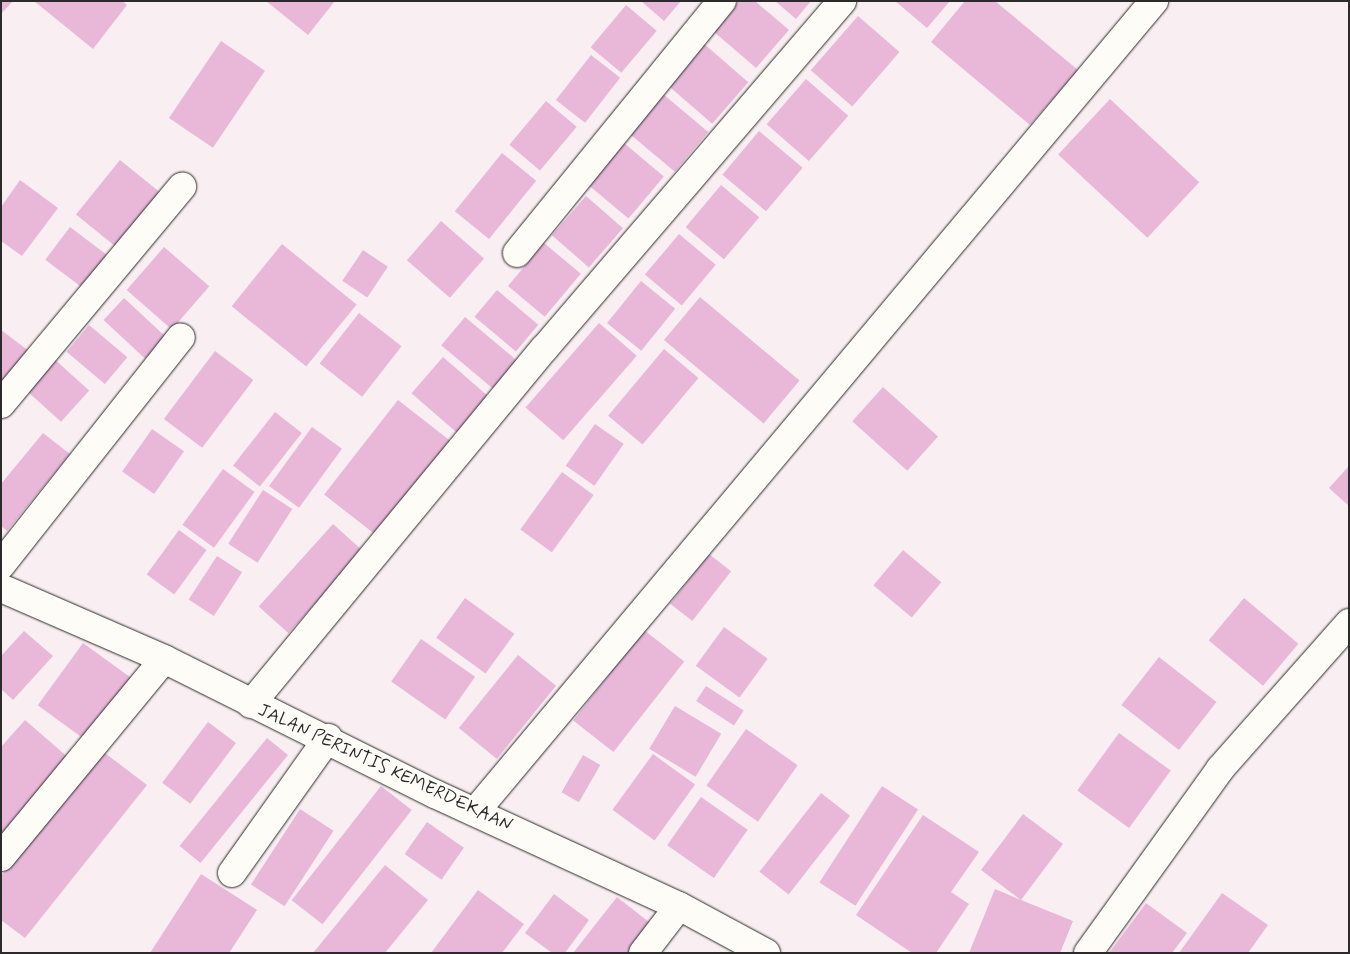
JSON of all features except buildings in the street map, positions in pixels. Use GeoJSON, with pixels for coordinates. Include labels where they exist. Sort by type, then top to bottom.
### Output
{"type":"FeatureCollection","features":[{"type":"Feature","properties":{"kind":"street"},"geometry":{"type":"LineString","coordinates":[[517,253],[722,1]]}},
{"type":"Feature","properties":{"kind":"street"},"geometry":{"type":"LineString","coordinates":[[251,704],[544,349],[842,1]]}},
{"type":"Feature","properties":{"kind":"street"},"geometry":{"type":"LineString","coordinates":[[475,812],[1154,1]]}},
{"type":"Feature","properties":{"kind":"street"},"geometry":{"type":"LineString","coordinates":[[1,404],[182,187]]}},
{"type":"Feature","properties":{"kind":"street"},"geometry":{"type":"LineString","coordinates":[[1,565],[181,337]]}},
{"type":"Feature","properties":{"kind":"street","name":"JALAN PERINTIS KEMERDEKAAN"},"geometry":{"type":"LineString","coordinates":[[1,588],[164,658],[251,704],[328,738],[475,812],[680,906],[766,953]]}},
{"type":"Feature","properties":{"kind":"street"},"geometry":{"type":"LineString","coordinates":[[1088,953],[1220,769],[1349,623]]}},
{"type":"Feature","properties":{"kind":"street"},"geometry":{"type":"LineString","coordinates":[[1,857],[164,658]]}},
{"type":"Feature","properties":{"kind":"street"},"geometry":{"type":"LineString","coordinates":[[232,873],[328,738]]}},
{"type":"Feature","properties":{"kind":"street"},"geometry":{"type":"LineString","coordinates":[[643,953],[680,906]]}}]}
